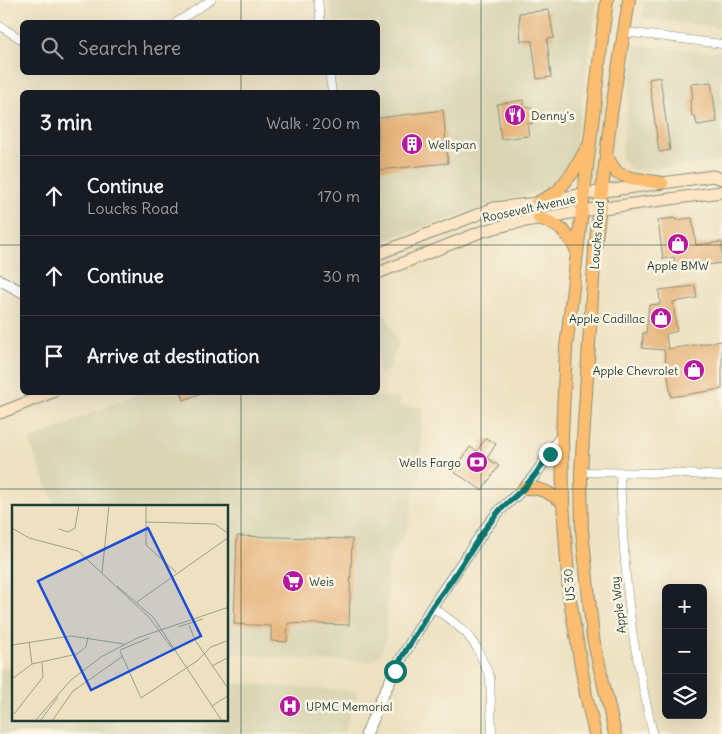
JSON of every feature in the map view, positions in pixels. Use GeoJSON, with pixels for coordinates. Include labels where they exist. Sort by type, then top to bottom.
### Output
{"type":"FeatureCollection","features":[{"type":"Feature","properties":{"kind":"highway","name":"Loucks Road"},"geometry":{"type":"LineString","coordinates":[[562,434],[566,348],[607,0]]}},
{"type":"Feature","properties":{"kind":"highway","name":"Loucks Road"},"geometry":{"type":"LineString","coordinates":[[581,472],[595,248],[611,114],[629,0]]}},
{"type":"Feature","properties":{"kind":"highway"},"geometry":{"type":"LineString","coordinates":[[537,203],[557,192],[573,172],[589,144]]}},
{"type":"Feature","properties":{"kind":"highway"},"geometry":{"type":"LineString","coordinates":[[606,156],[617,173],[631,178],[662,183]]}},
{"type":"Feature","properties":{"kind":"highway"},"geometry":{"type":"LineString","coordinates":[[539,218],[562,229],[570,238],[577,252]]}},
{"type":"Feature","properties":{"kind":"highway","name":"US 30"},"geometry":{"type":"LineString","coordinates":[[562,434],[563,502],[569,594],[586,695],[595,734]]}},
{"type":"Feature","properties":{"kind":"highway","name":"US 30"},"geometry":{"type":"LineString","coordinates":[[581,472],[582,530],[593,638],[615,734]]}},
{"type":"Feature","properties":{"kind":"highway"},"geometry":{"type":"LineString","coordinates":[[524,488],[547,491],[563,502]]}},
{"type":"Feature","properties":{"kind":"main road","name":"Roosevelt Avenue"},"geometry":{"type":"LineString","coordinates":[[380,253],[494,208],[714,176],[722,179]]}},
{"type":"Feature","properties":{"kind":"main road","name":"Roosevelt Avenue"},"geometry":{"type":"LineString","coordinates":[[380,272],[498,226],[600,208],[722,191]]}},
{"type":"Feature","properties":{"kind":"main road"},"geometry":{"type":"LineString","coordinates":[[0,412],[44,395]]}},
{"type":"Feature","properties":{"kind":"street"},"geometry":{"type":"LineString","coordinates":[[180,20],[211,0]]}},
{"type":"Feature","properties":{"kind":"street"},"geometry":{"type":"LineString","coordinates":[[318,0],[321,20]]}},
{"type":"Feature","properties":{"kind":"street"},"geometry":{"type":"LineString","coordinates":[[0,26],[20,39]]}},
{"type":"Feature","properties":{"kind":"street"},"geometry":{"type":"LineString","coordinates":[[625,32],[722,44]]}},
{"type":"Feature","properties":{"kind":"street"},"geometry":{"type":"LineString","coordinates":[[329,75],[332,90]]}},
{"type":"Feature","properties":{"kind":"street"},"geometry":{"type":"LineString","coordinates":[[0,280],[20,291]]}},
{"type":"Feature","properties":{"kind":"street"},"geometry":{"type":"LineString","coordinates":[[366,734],[402,657],[432,607],[485,529],[500,510],[535,475],[562,434]]}},
{"type":"Feature","properties":{"kind":"street"},"geometry":{"type":"LineString","coordinates":[[581,472],[670,473],[722,476]]}},
{"type":"Feature","properties":{"kind":"street","name":"Apple Way"},"geometry":{"type":"LineString","coordinates":[[620,472],[624,558],[633,634],[653,734]]}},
{"type":"Feature","properties":{"kind":"street"},"geometry":{"type":"LineString","coordinates":[[432,607],[466,633],[477,648],[490,677],[492,734]]}},
{"type":"Feature","properties":{"kind":"shaded area"},"geometry":{"type":"Polygon","coordinates":[[[329,0],[597,0],[573,161],[551,187],[380,241],[380,90],[341,90],[338,75],[380,75],[380,20],[332,20],[329,0]]]}},
{"type":"Feature","properties":{"kind":"shaded area"},"geometry":{"type":"Polygon","coordinates":[[[645,0],[722,0],[722,28],[643,18],[645,0]]]}},
{"type":"Feature","properties":{"kind":"shaded area"},"geometry":{"type":"Polygon","coordinates":[[[635,45],[712,52],[722,51],[722,161],[633,171],[621,159],[635,45]]]}},
{"type":"Feature","properties":{"kind":"shaded area"},"geometry":{"type":"Polygon","coordinates":[[[380,302],[399,344],[391,360],[392,368],[380,373],[380,302]]]}},
{"type":"Feature","properties":{"kind":"shaded area"},"geometry":{"type":"Polygon","coordinates":[[[132,395],[354,395],[400,398],[400,406],[422,407],[420,481],[416,486],[412,501],[408,529],[390,558],[388,566],[386,640],[381,653],[368,661],[325,661],[229,653],[229,505],[55,505],[29,441],[132,395]]]}},
{"type":"Feature","properties":{"kind":"shaded area","name":"UPMC Memorial"},"geometry":{"type":"Polygon","coordinates":[[[0,669],[12,670],[12,722],[229,722],[229,683],[358,691],[344,734],[0,734],[0,669]]]}},
{"type":"Feature","properties":{"kind":"building"},"geometry":{"type":"Polygon","coordinates":[[[549,10],[554,38],[547,39],[551,77],[537,79],[532,41],[521,41],[519,13],[549,10]]]}},
{"type":"Feature","properties":{"kind":"building"},"geometry":{"type":"Polygon","coordinates":[[[660,77],[670,150],[659,152],[649,79],[660,77]]]}},
{"type":"Feature","properties":{"kind":"building"},"geometry":{"type":"Polygon","coordinates":[[[711,82],[717,122],[697,125],[695,116],[692,116],[690,100],[693,99],[691,84],[711,82]]]}},
{"type":"Feature","properties":{"kind":"building","name":"Denny's"},"geometry":{"type":"Polygon","coordinates":[[[524,100],[524,108],[531,107],[533,123],[527,124],[529,136],[501,139],[497,104],[524,100]]]}},
{"type":"Feature","properties":{"kind":"building","name":"Wellspan"},"geometry":{"type":"Polygon","coordinates":[[[443,110],[448,163],[380,170],[380,118],[443,110]]]}},
{"type":"Feature","properties":{"kind":"building","name":"Apple BMW"},"geometry":{"type":"Polygon","coordinates":[[[675,218],[675,220],[692,218],[696,245],[722,242],[722,263],[693,269],[693,267],[675,269],[674,257],[663,259],[658,220],[675,218]]]}},
{"type":"Feature","properties":{"kind":"building","name":"Apple Chevrolet"},"geometry":{"type":"Polygon","coordinates":[[[695,286],[697,298],[673,302],[677,331],[666,334],[668,349],[722,341],[722,389],[671,397],[664,350],[642,348],[643,333],[646,333],[649,305],[660,304],[659,290],[695,286]]]}},
{"type":"Feature","properties":{"kind":"building"},"geometry":{"type":"Polygon","coordinates":[[[182,395],[197,395],[184,400],[182,395]]]}},
{"type":"Feature","properties":{"kind":"building","name":"Wells Fargo"},"geometry":{"type":"Polygon","coordinates":[[[486,438],[496,444],[487,458],[499,466],[482,490],[454,472],[470,447],[477,451],[486,438]]]}},
{"type":"Feature","properties":{"kind":"building","name":"Weis"},"geometry":{"type":"Polygon","coordinates":[[[237,536],[352,539],[349,625],[288,623],[287,642],[271,641],[271,626],[234,624],[237,536]]]}},
{"type":"Feature","properties":{"kind":"place","name":"Denny's"},"geometry":{"type":"Point","coordinates":[515,115]}},
{"type":"Feature","properties":{"kind":"place","name":"Wellspan"},"geometry":{"type":"Point","coordinates":[412,144]}},
{"type":"Feature","properties":{"kind":"place","name":"Apple BMW"},"geometry":{"type":"Point","coordinates":[678,244]}},
{"type":"Feature","properties":{"kind":"place","name":"Apple Cadillac"},"geometry":{"type":"Point","coordinates":[661,318]}},
{"type":"Feature","properties":{"kind":"place","name":"Apple Chevrolet"},"geometry":{"type":"Point","coordinates":[694,370]}},
{"type":"Feature","properties":{"kind":"place","name":"Wells Fargo"},"geometry":{"type":"Point","coordinates":[477,462]}},
{"type":"Feature","properties":{"kind":"place","name":"Weis"},"geometry":{"type":"Point","coordinates":[293,581]}},
{"type":"Feature","properties":{"kind":"place","name":"UPMC Memorial"},"geometry":{"type":"Point","coordinates":[290,706]}},
{"type":"Feature","properties":{"kind":"route"},"geometry":{"type":"LineString","coordinates":[[395,671],[432,607],[485,529],[500,510],[524,488],[550,454]]}}]}
